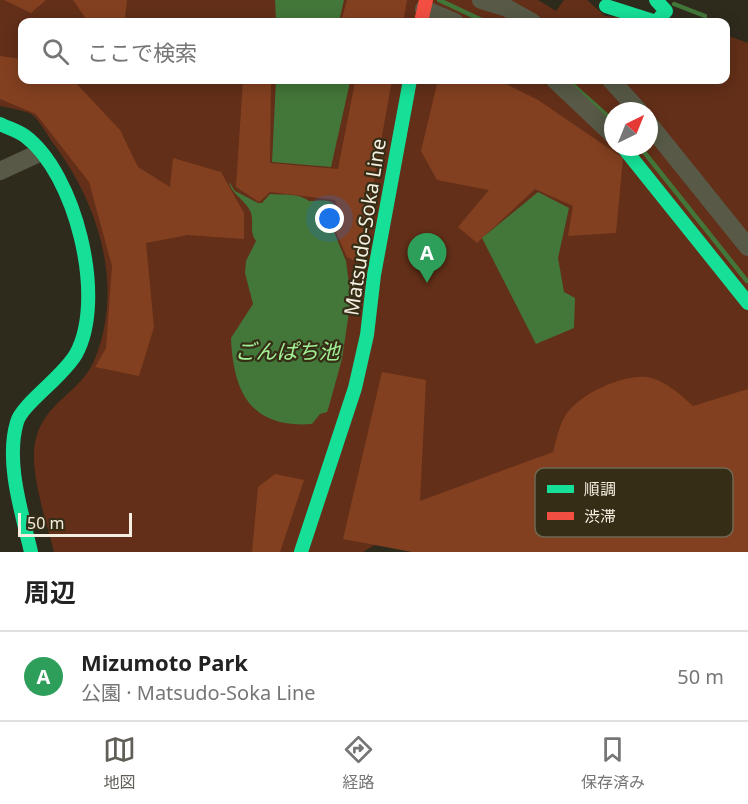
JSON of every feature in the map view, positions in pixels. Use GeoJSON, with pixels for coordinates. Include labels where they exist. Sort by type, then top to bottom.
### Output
{"type":"FeatureCollection","features":[{"type":"Feature","properties":{"kind":"street"},"geometry":{"type":"LineString","coordinates":[[481,0],[507,8],[525,18]]}},
{"type":"Feature","properties":{"kind":"street"},"geometry":{"type":"LineString","coordinates":[[656,0],[666,11],[660,18]]}},
{"type":"Feature","properties":{"kind":"street"},"geometry":{"type":"LineString","coordinates":[[606,6],[644,18]]}},
{"type":"Feature","properties":{"kind":"street"},"geometry":{"type":"LineString","coordinates":[[424,9],[445,18]]}},
{"type":"Feature","properties":{"kind":"street","name":"Matsudo-Soka Line"},"geometry":{"type":"LineString","coordinates":[[301,552],[355,388],[367,336],[374,275],[409,84]]}},
{"type":"Feature","properties":{"kind":"street"},"geometry":{"type":"LineString","coordinates":[[559,84],[604,126]]}},
{"type":"Feature","properties":{"kind":"street"},"geometry":{"type":"LineString","coordinates":[[615,84],[631,102]]}},
{"type":"Feature","properties":{"kind":"street"},"geometry":{"type":"LineString","coordinates":[[0,124],[16,130],[51,168],[75,217],[89,276],[89,303],[79,348],[45,391],[20,414],[16,422],[8,470],[31,552]]}},
{"type":"Feature","properties":{"kind":"street"},"geometry":{"type":"LineString","coordinates":[[658,135],[748,247]]}},
{"type":"Feature","properties":{"kind":"street"},"geometry":{"type":"LineString","coordinates":[[0,171],[39,153]]}},
{"type":"Feature","properties":{"kind":"street"},"geometry":{"type":"LineString","coordinates":[[630,156],[748,303]]}},
{"type":"Feature","properties":{"kind":"shaded area"},"geometry":{"type":"Polygon","coordinates":[[[0,0],[538,0],[556,11],[564,0],[587,0],[605,16],[628,18],[18,18],[18,84],[730,84],[730,36],[748,43],[748,552],[454,552],[388,537],[363,552],[54,552],[34,465],[36,437],[50,412],[78,384],[94,361],[103,333],[107,304],[107,276],[94,219],[83,192],[40,123],[31,114],[0,106],[0,0]]]}},
{"type":"Feature","properties":{"kind":"shaded area"},"geometry":{"type":"Polygon","coordinates":[[[4,0],[46,0],[31,13],[4,0]]]}},
{"type":"Feature","properties":{"kind":"shaded area"},"geometry":{"type":"Polygon","coordinates":[[[73,0],[127,0],[125,18],[85,18],[73,0]]]}},
{"type":"Feature","properties":{"kind":"shaded area"},"geometry":{"type":"Polygon","coordinates":[[[347,0],[407,0],[404,18],[342,18],[347,0]]]}},
{"type":"Feature","properties":{"kind":"shaded area"},"geometry":{"type":"Polygon","coordinates":[[[0,56],[18,58],[18,84],[77,84],[120,130],[138,167],[170,187],[173,158],[221,172],[244,213],[244,239],[188,235],[146,243],[154,327],[139,376],[95,367],[106,348],[112,266],[89,182],[36,114],[0,99],[0,56]]]}},
{"type":"Feature","properties":{"kind":"shaded area"},"geometry":{"type":"Polygon","coordinates":[[[243,84],[271,84],[270,163],[338,169],[355,84],[391,84],[359,263],[347,257],[334,228],[340,215],[335,200],[270,192],[259,202],[236,187],[243,84]]]}},
{"type":"Feature","properties":{"kind":"shaded area"},"geometry":{"type":"Polygon","coordinates":[[[437,84],[506,84],[538,100],[604,145],[604,156],[623,158],[616,233],[568,236],[573,206],[535,189],[477,243],[458,227],[489,190],[437,180],[421,151],[437,84]]]}},
{"type":"Feature","properties":{"kind":"shaded area"},"geometry":{"type":"Polygon","coordinates":[[[382,372],[426,380],[420,501],[553,452],[561,424],[569,411],[587,395],[611,383],[635,377],[653,378],[672,388],[693,406],[748,389],[748,552],[412,552],[343,539],[382,372]]]}},
{"type":"Feature","properties":{"kind":"shaded area"},"geometry":{"type":"Polygon","coordinates":[[[275,474],[304,480],[280,552],[252,552],[258,487],[275,474]]]}},
{"type":"Feature","properties":{"kind":"water"},"geometry":{"type":"Polygon","coordinates":[[[275,0],[344,0],[340,18],[276,18],[275,0]]]}},
{"type":"Feature","properties":{"kind":"water"},"geometry":{"type":"Polygon","coordinates":[[[276,84],[350,84],[331,167],[272,162],[276,84]]]}},
{"type":"Feature","properties":{"kind":"water","name":"ごんぱち池"},"geometry":{"type":"Polygon","coordinates":[[[229,182],[235,191],[258,203],[262,203],[270,194],[291,195],[309,201],[330,202],[338,211],[332,227],[346,261],[351,299],[342,359],[329,406],[327,412],[320,414],[312,424],[291,424],[274,420],[261,413],[250,404],[236,375],[231,338],[253,304],[245,273],[246,261],[256,241],[251,213],[230,186],[229,182]]]}},
{"type":"Feature","properties":{"kind":"water"},"geometry":{"type":"Polygon","coordinates":[[[538,192],[569,208],[558,258],[564,292],[575,298],[574,328],[536,344],[482,238],[538,192]]]}},
{"type":"Feature","properties":{"kind":"waterway"},"geometry":{"type":"LineString","coordinates":[[439,0],[477,18]]}},
{"type":"Feature","properties":{"kind":"waterway"},"geometry":{"type":"LineString","coordinates":[[674,4],[705,16]]}},
{"type":"Feature","properties":{"kind":"waterway"},"geometry":{"type":"LineString","coordinates":[[571,84],[604,113]]}},
{"type":"Feature","properties":{"kind":"waterway"},"geometry":{"type":"LineString","coordinates":[[647,156],[747,281]]}},
{"type":"Feature","properties":{"kind":"traffic: fast"},"geometry":{"type":"LineString","coordinates":[[656,0],[666,11],[660,18]]}},
{"type":"Feature","properties":{"kind":"traffic: fast"},"geometry":{"type":"LineString","coordinates":[[606,6],[644,18]]}},
{"type":"Feature","properties":{"kind":"traffic: fast"},"geometry":{"type":"LineString","coordinates":[[301,552],[355,388],[367,335],[374,275],[409,84]]}},
{"type":"Feature","properties":{"kind":"traffic: fast"},"geometry":{"type":"LineString","coordinates":[[0,124],[25,136],[43,154],[58,178],[71,206],[81,238],[87,270],[88,302],[85,330],[76,354],[62,372],[20,415],[14,437],[16,487],[31,552]]}},
{"type":"Feature","properties":{"kind":"traffic: fast"},"geometry":{"type":"LineString","coordinates":[[630,156],[748,303]]}},
{"type":"Feature","properties":{"kind":"traffic: jam"},"geometry":{"type":"LineString","coordinates":[[422,18],[426,0]]}},
{"type":"Feature","properties":{"kind":"place","name":"Mizumoto Park"},"geometry":{"type":"Point","coordinates":[427,283]}}]}
